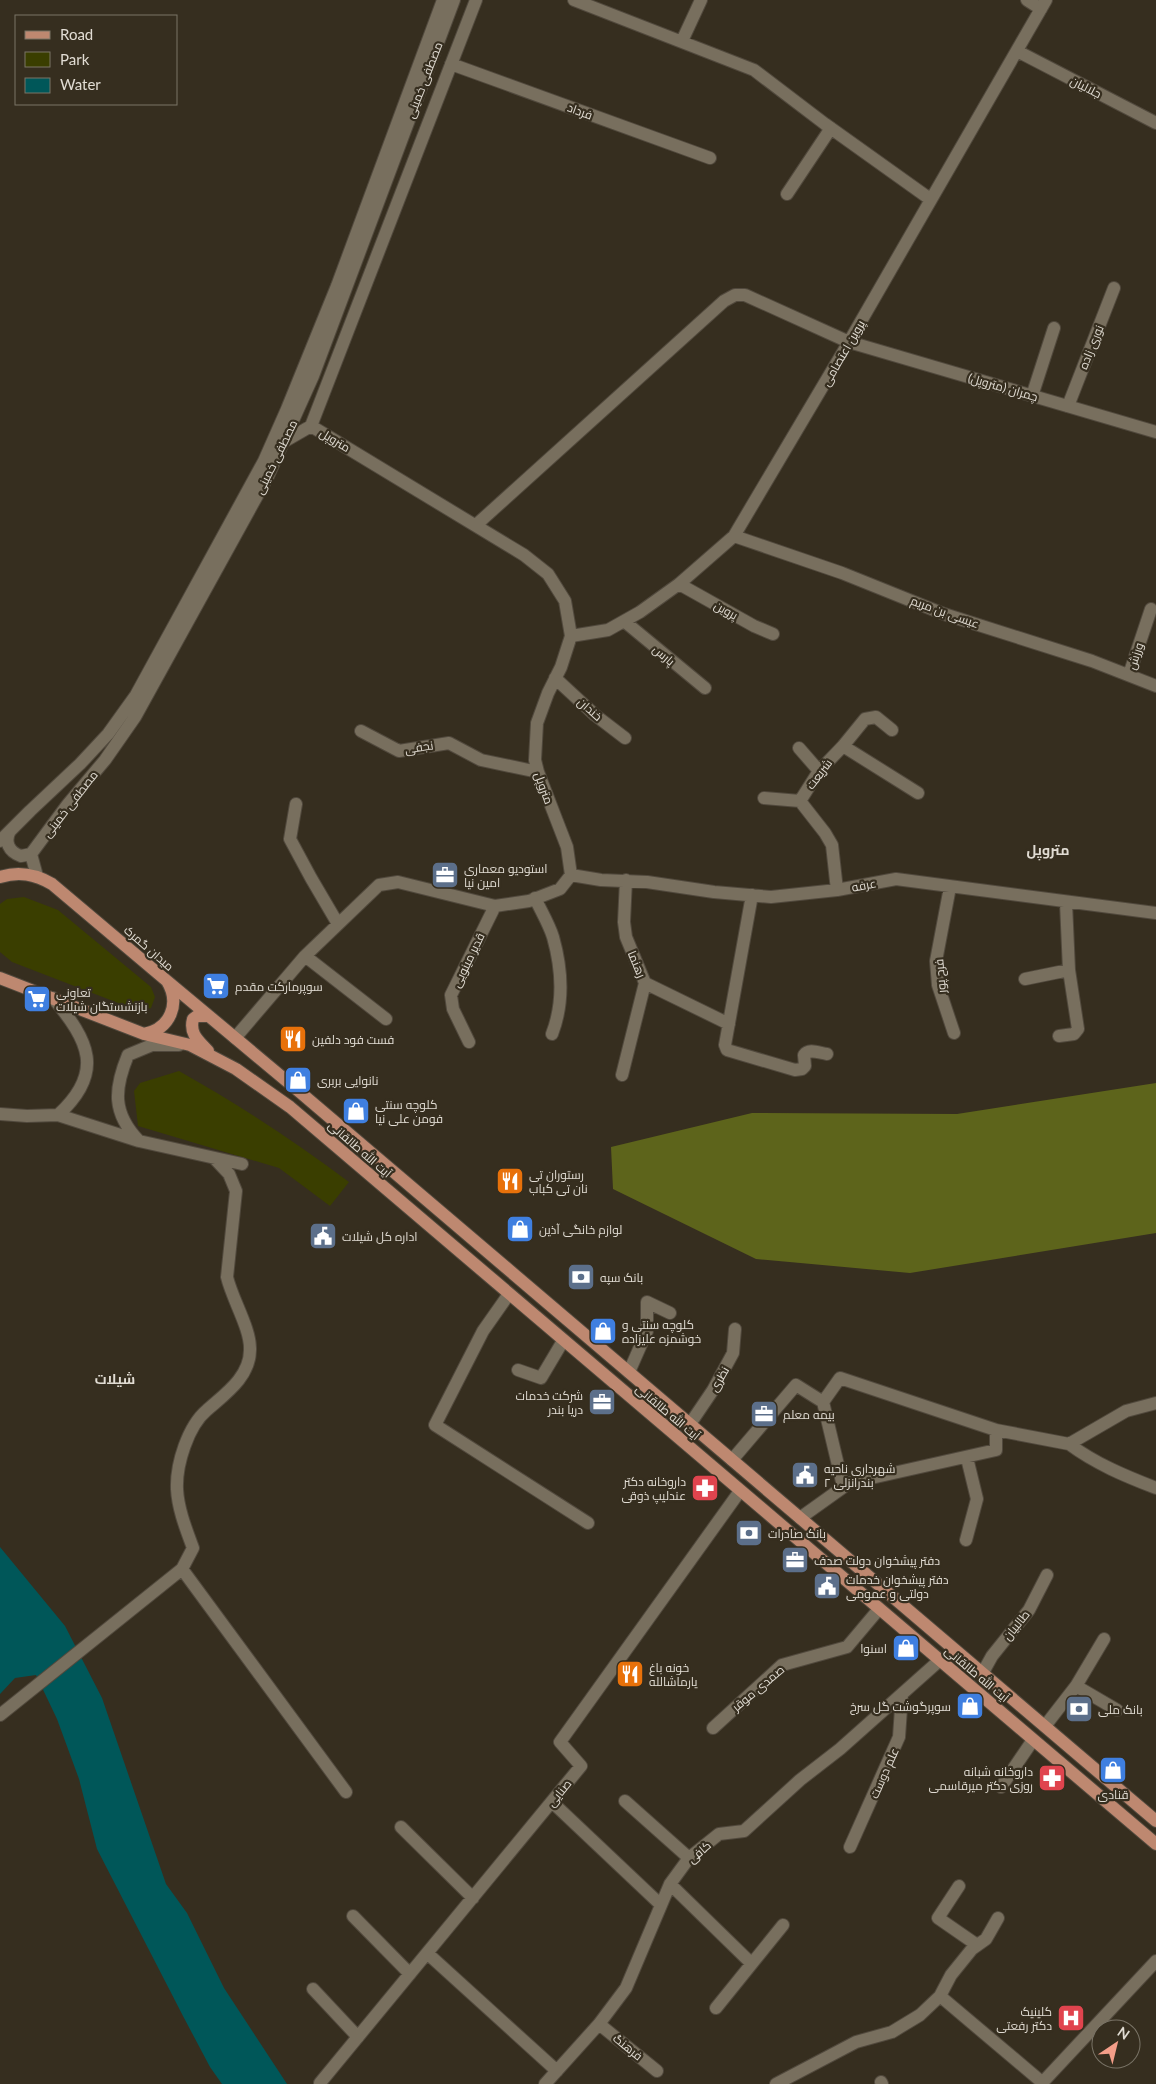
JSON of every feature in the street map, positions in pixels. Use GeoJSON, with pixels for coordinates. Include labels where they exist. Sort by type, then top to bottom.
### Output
{"type":"FeatureCollection","features":[{"type":"Feature","properties":{"kind":"main road","name":"میدان گمرک"},"geometry":{"type":"LineString","coordinates":[[0,877],[14,873],[37,876],[52,884],[167,981],[171,988],[174,1003],[169,1018],[158,1029],[144,1034]]}},
{"type":"Feature","properties":{"kind":"main road"},"geometry":{"type":"LineString","coordinates":[[0,978],[144,1034]]}},
{"type":"Feature","properties":{"kind":"main road","name":"آیت الله طالقانی"},"geometry":{"type":"LineString","coordinates":[[167,981],[1156,1821]]}},
{"type":"Feature","properties":{"kind":"main road"},"geometry":{"type":"LineString","coordinates":[[206,1016],[197,1016],[193,1019],[191,1029],[193,1035],[212,1056]]}},
{"type":"Feature","properties":{"kind":"main road","name":"آیت الله طالقانی"},"geometry":{"type":"LineString","coordinates":[[144,1034],[190,1045],[236,1069],[290,1107],[1156,1844]]}},
{"type":"Feature","properties":{"kind":"main road"},"geometry":{"type":"LineString","coordinates":[[740,1491],[752,1477]]}},
{"type":"Feature","properties":{"kind":"street","name":"مصطفی خمینی"},"geometry":{"type":"LineString","coordinates":[[0,841],[86,758],[108,734],[136,695],[264,461],[288,409],[337,286],[444,0]]}},
{"type":"Feature","properties":{"kind":"street","name":"مصطفی خمینی"},"geometry":{"type":"LineString","coordinates":[[32,854],[68,804],[105,760],[135,717],[237,535],[285,441],[313,376],[454,0]]}},
{"type":"Feature","properties":{"kind":"street"},"geometry":{"type":"LineString","coordinates":[[311,426],[476,0]]}},
{"type":"Feature","properties":{"kind":"street"},"geometry":{"type":"LineString","coordinates":[[574,0],[754,70],[773,82],[793,100],[930,199]]}},
{"type":"Feature","properties":{"kind":"street"},"geometry":{"type":"LineString","coordinates":[[682,41],[701,0]]}},
{"type":"Feature","properties":{"kind":"street"},"geometry":{"type":"LineString","coordinates":[[1027,0],[1044,5]]}},
{"type":"Feature","properties":{"kind":"street","name":"پروین اعتصامی"},"geometry":{"type":"LineString","coordinates":[[571,636],[608,630],[624,621],[679,584],[734,536],[850,342],[930,199],[1044,5]]}},
{"type":"Feature","properties":{"kind":"street","name":"جلالیان"},"geometry":{"type":"LineString","coordinates":[[1016,51],[1156,123]]}},
{"type":"Feature","properties":{"kind":"street","name":"فرداد"},"geometry":{"type":"LineString","coordinates":[[451,64],[710,158]]}},
{"type":"Feature","properties":{"kind":"street"},"geometry":{"type":"LineString","coordinates":[[787,194],[831,128]]}},
{"type":"Feature","properties":{"kind":"street","name":"نوری زاده"},"geometry":{"type":"LineString","coordinates":[[1068,406],[1114,288]]}},
{"type":"Feature","properties":{"kind":"street","name":"چمران (متروپل)"},"geometry":{"type":"LineString","coordinates":[[476,525],[724,301],[735,295],[745,295],[850,342],[1156,432]]}},
{"type":"Feature","properties":{"kind":"street"},"geometry":{"type":"LineString","coordinates":[[1032,396],[1054,328]]}},
{"type":"Feature","properties":{"kind":"street","name":"متروپل"},"geometry":{"type":"LineString","coordinates":[[285,441],[311,426],[524,555],[548,574],[566,601],[571,636],[561,667],[537,723],[536,760],[538,772],[567,847],[572,875]]}},
{"type":"Feature","properties":{"kind":"street","name":"عیسی بن مریم"},"geometry":{"type":"LineString","coordinates":[[734,536],[842,573],[944,614],[1092,661],[1156,686]]}},
{"type":"Feature","properties":{"kind":"street","name":"پروین"},"geometry":{"type":"LineString","coordinates":[[679,584],[754,626],[773,634]]}},
{"type":"Feature","properties":{"kind":"street","name":"ورزش"},"geometry":{"type":"LineString","coordinates":[[1129,675],[1151,609]]}},
{"type":"Feature","properties":{"kind":"street","name":"پارس"},"geometry":{"type":"LineString","coordinates":[[624,621],[705,688]]}},
{"type":"Feature","properties":{"kind":"street","name":"خندان"},"geometry":{"type":"LineString","coordinates":[[555,678],[595,715],[626,738]]}},
{"type":"Feature","properties":{"kind":"street","name":"شریعت"},"geometry":{"type":"LineString","coordinates":[[837,890],[832,845],[800,801],[818,771],[865,719],[876,717],[892,730]]}},
{"type":"Feature","properties":{"kind":"street","name":"نجفی"},"geometry":{"type":"LineString","coordinates":[[361,730],[399,750],[449,743],[482,760],[538,772]]}},
{"type":"Feature","properties":{"kind":"street"},"geometry":{"type":"LineString","coordinates":[[842,746],[918,793]]}},
{"type":"Feature","properties":{"kind":"street"},"geometry":{"type":"LineString","coordinates":[[799,748],[818,771]]}},
{"type":"Feature","properties":{"kind":"street"},"geometry":{"type":"LineString","coordinates":[[764,798],[800,801]]}},
{"type":"Feature","properties":{"kind":"street"},"geometry":{"type":"LineString","coordinates":[[296,804],[290,838],[338,924]]}},
{"type":"Feature","properties":{"kind":"street"},"geometry":{"type":"LineString","coordinates":[[10,831],[7,841],[11,851],[21,856],[32,854],[37,876]]}},
{"type":"Feature","properties":{"kind":"street"},"geometry":{"type":"LineString","coordinates":[[235,1038],[305,956],[379,886],[398,882],[495,906],[535,898],[560,889],[572,875]]}},
{"type":"Feature","properties":{"kind":"street","name":"عرفه"},"geometry":{"type":"LineString","coordinates":[[572,875],[601,880],[626,880],[714,892],[771,896],[837,890],[896,879],[950,888],[1156,913]]}},
{"type":"Feature","properties":{"kind":"street","name":"رهنما"},"geometry":{"type":"LineString","coordinates":[[622,1075],[645,983],[626,937],[624,922],[626,880]]}},
{"type":"Feature","properties":{"kind":"street","name":"فرح پور"},"geometry":{"type":"LineString","coordinates":[[950,888],[936,961],[938,985],[954,1033]]}},
{"type":"Feature","properties":{"kind":"street"},"geometry":{"type":"LineString","coordinates":[[752,895],[725,1045],[727,1050],[795,1070],[802,1069],[805,1066],[804,1055],[806,1052],[827,1054]]}},
{"type":"Feature","properties":{"kind":"street"},"geometry":{"type":"LineString","coordinates":[[535,898],[553,936],[559,966],[560,995],[558,1016],[552,1034]]}},
{"type":"Feature","properties":{"kind":"street"},"geometry":{"type":"LineString","coordinates":[[1059,1036],[1074,1034],[1078,1029],[1069,970],[1066,903]]}},
{"type":"Feature","properties":{"kind":"street","name":"قدیر مینویی"},"geometry":{"type":"LineString","coordinates":[[469,1042],[452,1009],[450,1003],[451,995],[495,906]]}},
{"type":"Feature","properties":{"kind":"street"},"geometry":{"type":"LineString","coordinates":[[305,956],[386,1018]]}},
{"type":"Feature","properties":{"kind":"street"},"geometry":{"type":"LineString","coordinates":[[1025,979],[1069,970]]}},
{"type":"Feature","properties":{"kind":"street"},"geometry":{"type":"LineString","coordinates":[[645,983],[729,1024]]}},
{"type":"Feature","properties":{"kind":"street"},"geometry":{"type":"LineString","coordinates":[[53,998],[68,1016],[83,1041],[87,1060],[81,1090],[58,1115]]}},
{"type":"Feature","properties":{"kind":"street"},"geometry":{"type":"LineString","coordinates":[[139,1141],[129,1130],[117,1106],[119,1075],[128,1055],[152,1045],[190,1045]]}},
{"type":"Feature","properties":{"kind":"street"},"geometry":{"type":"LineString","coordinates":[[0,1114],[27,1116],[58,1115],[139,1141],[242,1164]]}},
{"type":"Feature","properties":{"kind":"street"},"geometry":{"type":"LineString","coordinates":[[0,1715],[93,1642],[182,1568],[193,1548],[182,1516],[177,1490],[187,1436],[208,1409],[231,1391],[245,1369],[250,1350],[244,1324],[230,1291],[227,1277],[236,1191],[229,1174],[214,1158]]}},
{"type":"Feature","properties":{"kind":"street"},"geometry":{"type":"LineString","coordinates":[[509,1294],[483,1331],[435,1425],[588,1523]]}},
{"type":"Feature","properties":{"kind":"street"},"geometry":{"type":"LineString","coordinates":[[629,1372],[647,1331],[647,1302],[670,1313]]}},
{"type":"Feature","properties":{"kind":"street","name":"نظری"},"geometry":{"type":"LineString","coordinates":[[690,1424],[713,1390],[733,1353],[735,1329]]}},
{"type":"Feature","properties":{"kind":"street"},"geometry":{"type":"LineString","coordinates":[[518,1370],[541,1378],[563,1341]]}},
{"type":"Feature","properties":{"kind":"street"},"geometry":{"type":"LineString","coordinates":[[823,1402],[840,1378],[996,1430],[1069,1444],[1086,1457],[1117,1473],[1156,1488]]}},
{"type":"Feature","properties":{"kind":"street"},"geometry":{"type":"LineString","coordinates":[[732,1460],[796,1385],[823,1402],[843,1486]]}},
{"type":"Feature","properties":{"kind":"street"},"geometry":{"type":"LineString","coordinates":[[1069,1444],[1126,1411],[1156,1403]]}},
{"type":"Feature","properties":{"kind":"street"},"geometry":{"type":"LineString","coordinates":[[800,1518],[849,1483],[996,1450],[996,1430]]}},
{"type":"Feature","properties":{"kind":"street"},"geometry":{"type":"LineString","coordinates":[[966,1540],[977,1499],[967,1458]]}},
{"type":"Feature","properties":{"kind":"street","name":"صنایی"},"geometry":{"type":"LineString","coordinates":[[320,2083],[581,1766],[560,1742],[740,1491]]}},
{"type":"Feature","properties":{"kind":"street"},"geometry":{"type":"LineString","coordinates":[[182,1568],[346,1792]]}},
{"type":"Feature","properties":{"kind":"street","name":"طالبیان"},"geometry":{"type":"LineString","coordinates":[[982,1674],[992,1656],[1029,1610],[1047,1575]]}},
{"type":"Feature","properties":{"kind":"street","name":"صمدی موقر"},"geometry":{"type":"LineString","coordinates":[[713,1728],[782,1665],[847,1647],[879,1609]]}},
{"type":"Feature","properties":{"kind":"street"},"geometry":{"type":"LineString","coordinates":[[1045,1726],[1076,1686],[1104,1639]]}},
{"type":"Feature","properties":{"kind":"street","name":"کافی"},"geometry":{"type":"LineString","coordinates":[[546,2084],[599,2024],[626,1988],[670,1884],[689,1858],[719,1834],[744,1831],[800,1780],[840,1749],[940,1660]]}},
{"type":"Feature","properties":{"kind":"street"},"geometry":{"type":"LineString","coordinates":[[1076,1686],[1117,1710]]}},
{"type":"Feature","properties":{"kind":"street","name":"علم دوست"},"geometry":{"type":"LineString","coordinates":[[850,1848],[899,1737],[902,1694]]}},
{"type":"Feature","properties":{"kind":"street"},"geometry":{"type":"LineString","coordinates":[[1001,1787],[1034,1740]]}},
{"type":"Feature","properties":{"kind":"street"},"geometry":{"type":"LineString","coordinates":[[625,1801],[689,1858]]}},
{"type":"Feature","properties":{"kind":"street"},"geometry":{"type":"LineString","coordinates":[[552,1802],[661,1905]]}},
{"type":"Feature","properties":{"kind":"street"},"geometry":{"type":"LineString","coordinates":[[401,1827],[473,1898]]}},
{"type":"Feature","properties":{"kind":"street"},"geometry":{"type":"LineString","coordinates":[[670,1884],[751,1963]]}},
{"type":"Feature","properties":{"kind":"street"},"geometry":{"type":"LineString","coordinates":[[959,1886],[938,1918],[978,1945]]}},
{"type":"Feature","properties":{"kind":"street"},"geometry":{"type":"LineString","coordinates":[[352,1916],[410,1974]]}},
{"type":"Feature","properties":{"kind":"street"},"geometry":{"type":"LineString","coordinates":[[776,2084],[856,2042],[892,2032],[920,2015],[940,1996],[950,1975],[986,1939],[998,1918]]}},
{"type":"Feature","properties":{"kind":"street"},"geometry":{"type":"LineString","coordinates":[[716,2008],[783,1925]]}},
{"type":"Feature","properties":{"kind":"street"},"geometry":{"type":"LineString","coordinates":[[428,1953],[557,2071]]}},
{"type":"Feature","properties":{"kind":"street"},"geometry":{"type":"LineString","coordinates":[[940,1996],[1047,2082],[1156,1961]]}},
{"type":"Feature","properties":{"kind":"street"},"geometry":{"type":"LineString","coordinates":[[313,1989],[358,2037]]}},
{"type":"Feature","properties":{"kind":"street","name":"فرهنگ"},"geometry":{"type":"LineString","coordinates":[[599,2024],[657,2071]]}},
{"type":"Feature","properties":{"kind":"green space"},"geometry":{"type":"Polygon","coordinates":[[[24,897],[58,910],[151,987],[155,997],[151,1008],[139,1011],[12,962],[0,952],[0,904],[7,899],[24,897]]]}},
{"type":"Feature","properties":{"kind":"green space"},"geometry":{"type":"Polygon","coordinates":[[[179,1071],[223,1096],[266,1124],[349,1182],[330,1206],[279,1168],[138,1126],[134,1091],[140,1083],[179,1071]]]}},
{"type":"Feature","properties":{"kind":"green space"},"geometry":{"type":"Polygon","coordinates":[[[1156,1083],[1156,1233],[910,1273],[756,1259],[613,1189],[611,1147],[752,1113],[957,1114],[1156,1083]]]}},
{"type":"Feature","properties":{"kind":"water"},"geometry":{"type":"Polygon","coordinates":[[[0,1547],[65,1626],[102,1698],[166,1884],[187,1913],[224,1988],[287,2084],[222,2084],[210,2067],[97,1849],[79,1779],[57,1719],[36,1675],[15,1678],[0,1694],[0,1547]]]}},
{"type":"Feature","properties":{"kind":"place","name":"استودیو معماری امین نیا"},"geometry":{"type":"Point","coordinates":[445,875]}},
{"type":"Feature","properties":{"kind":"place","name":"سوپرمارکت مقدم"},"geometry":{"type":"Point","coordinates":[216,986]}},
{"type":"Feature","properties":{"kind":"place","name":"تعاونی بازنشستگان شیلات"},"geometry":{"type":"Point","coordinates":[37,999]}},
{"type":"Feature","properties":{"kind":"place","name":"فست فود دلفین"},"geometry":{"type":"Point","coordinates":[293,1039]}},
{"type":"Feature","properties":{"kind":"place","name":"نانوایی بربری"},"geometry":{"type":"Point","coordinates":[298,1080]}},
{"type":"Feature","properties":{"kind":"place","name":"کلوچه سنتی فومن علی نیا"},"geometry":{"type":"Point","coordinates":[356,1111]}},
{"type":"Feature","properties":{"kind":"place","name":"رستوران تی نان تی کباب"},"geometry":{"type":"Point","coordinates":[510,1181]}},
{"type":"Feature","properties":{"kind":"place","name":"لوازم خانگی آذین"},"geometry":{"type":"Point","coordinates":[520,1229]}},
{"type":"Feature","properties":{"kind":"place","name":"اداره کل شیلات"},"geometry":{"type":"Point","coordinates":[323,1236]}},
{"type":"Feature","properties":{"kind":"place","name":"بانک سپه"},"geometry":{"type":"Point","coordinates":[581,1277]}},
{"type":"Feature","properties":{"kind":"place","name":"کلوچه سنتی و خوشمزه علیزاده"},"geometry":{"type":"Point","coordinates":[603,1331]}},
{"type":"Feature","properties":{"kind":"place","name":"شرکت خدمات دریا بندر"},"geometry":{"type":"Point","coordinates":[602,1402]}},
{"type":"Feature","properties":{"kind":"place","name":"بیمه معلم"},"geometry":{"type":"Point","coordinates":[764,1414]}},
{"type":"Feature","properties":{"kind":"place","name":"شهرداری ناحیه ۲ بندرانزلی"},"geometry":{"type":"Point","coordinates":[805,1475]}},
{"type":"Feature","properties":{"kind":"place","name":"داروخانه دکتر عندلیپ ذوقی"},"geometry":{"type":"Point","coordinates":[705,1488]}},
{"type":"Feature","properties":{"kind":"place","name":"بانک صادرات"},"geometry":{"type":"Point","coordinates":[749,1533]}},
{"type":"Feature","properties":{"kind":"place","name":"دفتر پیشخوان دولت صدف"},"geometry":{"type":"Point","coordinates":[795,1560]}},
{"type":"Feature","properties":{"kind":"place","name":"دفتر پیشخوان خدمات دولتی و عمومی"},"geometry":{"type":"Point","coordinates":[827,1586]}},
{"type":"Feature","properties":{"kind":"place","name":"اسنوا"},"geometry":{"type":"Point","coordinates":[906,1648]}},
{"type":"Feature","properties":{"kind":"place","name":"خونه باغ یارماشالله"},"geometry":{"type":"Point","coordinates":[630,1674]}},
{"type":"Feature","properties":{"kind":"place","name":"سوپرگوشت گل سرخ"},"geometry":{"type":"Point","coordinates":[970,1706]}},
{"type":"Feature","properties":{"kind":"place","name":"بانک ملی"},"geometry":{"type":"Point","coordinates":[1079,1709]}},
{"type":"Feature","properties":{"kind":"place","name":"قنادی"},"geometry":{"type":"Point","coordinates":[1113,1770]}},
{"type":"Feature","properties":{"kind":"place","name":"داروخانه شبانه روزی دکتر میرقاسمی"},"geometry":{"type":"Point","coordinates":[1052,1778]}},
{"type":"Feature","properties":{"kind":"place","name":"کلینیک دکتر رفعتی"},"geometry":{"type":"Point","coordinates":[1071,2018]}},
{"type":"Feature","properties":{"kind":"district","name":"متروپل"},"geometry":{"type":"Point","coordinates":[1048,849]}},
{"type":"Feature","properties":{"kind":"district","name":"شیلات"},"geometry":{"type":"Point","coordinates":[115,1378]}}]}
